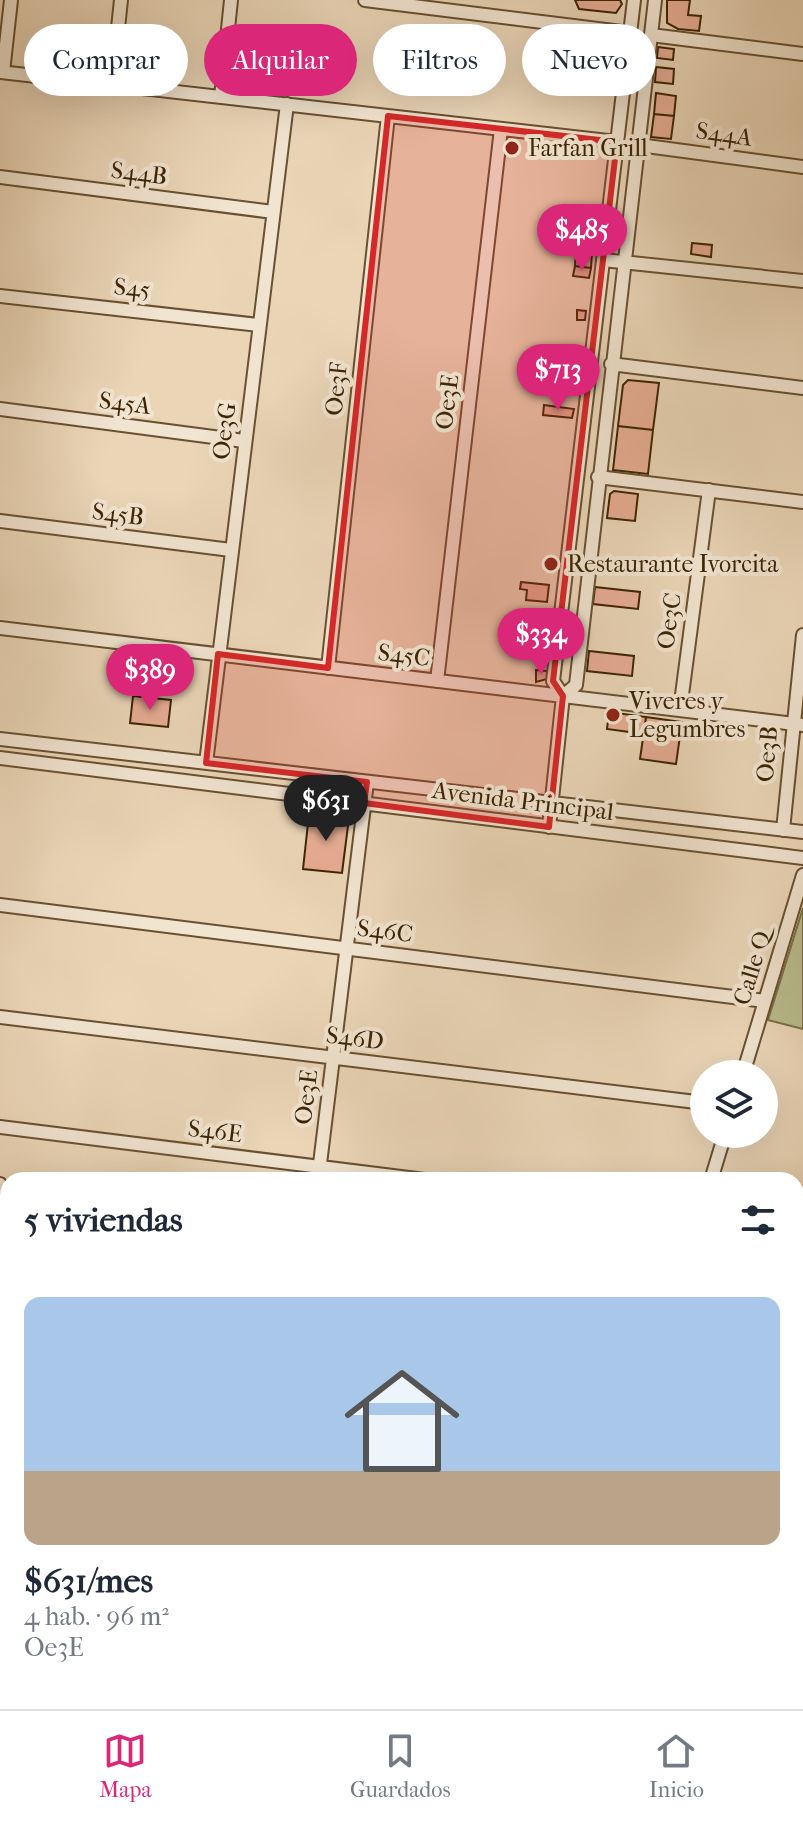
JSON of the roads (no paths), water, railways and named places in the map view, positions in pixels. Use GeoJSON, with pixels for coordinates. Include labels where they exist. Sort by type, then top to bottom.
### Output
{"type":"FeatureCollection","features":[{"type":"Feature","properties":{"kind":"street"},"geometry":{"type":"LineString","coordinates":[[11,0],[2,72],[24,74]]}},
{"type":"Feature","properties":{"kind":"street"},"geometry":{"type":"LineString","coordinates":[[118,24],[121,0]]}},
{"type":"Feature","properties":{"kind":"street"},"geometry":{"type":"LineString","coordinates":[[221,97],[231,0]]}},
{"type":"Feature","properties":{"kind":"street"},"geometry":{"type":"LineString","coordinates":[[365,0],[563,24]]}},
{"type":"Feature","properties":{"kind":"street"},"geometry":{"type":"LineString","coordinates":[[504,16],[506,0]]}},
{"type":"Feature","properties":{"kind":"street"},"geometry":{"type":"LineString","coordinates":[[631,24],[634,0]]}},
{"type":"Feature","properties":{"kind":"street"},"geometry":{"type":"LineString","coordinates":[[652,24],[655,0]]}},
{"type":"Feature","properties":{"kind":"street"},"geometry":{"type":"LineString","coordinates":[[656,36],[803,54]]}},
{"type":"Feature","properties":{"kind":"street"},"geometry":{"type":"LineString","coordinates":[[188,93],[617,142]]}},
{"type":"Feature","properties":{"kind":"street"},"geometry":{"type":"LineString","coordinates":[[549,827],[563,696],[553,681],[622,96]]}},
{"type":"Feature","properties":{"kind":"street"},"geometry":{"type":"LineString","coordinates":[[563,696],[576,685],[644,96]]}},
{"type":"Feature","properties":{"kind":"street","name":"Oe3G"},"geometry":{"type":"LineString","coordinates":[[206,763],[287,104]]}},
{"type":"Feature","properties":{"kind":"street","name":"Oe3F"},"geometry":{"type":"LineString","coordinates":[[328,668],[388,116]]}},
{"type":"Feature","properties":{"kind":"street","name":"Oe3E"},"geometry":{"type":"LineString","coordinates":[[437,681],[501,129]]}},
{"type":"Feature","properties":{"kind":"street","name":"S44A"},"geometry":{"type":"LineString","coordinates":[[639,145],[803,167]]}},
{"type":"Feature","properties":{"kind":"street","name":"S44B"},"geometry":{"type":"LineString","coordinates":[[0,177],[273,212]]}},
{"type":"Feature","properties":{"kind":"street"},"geometry":{"type":"LineString","coordinates":[[603,260],[803,281]]}},
{"type":"Feature","properties":{"kind":"street","name":"S45"},"geometry":{"type":"LineString","coordinates":[[0,296],[259,325]]}},
{"type":"Feature","properties":{"kind":"street"},"geometry":{"type":"LineString","coordinates":[[611,364],[803,388]]}},
{"type":"Feature","properties":{"kind":"street","name":"S45A"},"geometry":{"type":"LineString","coordinates":[[0,409],[244,441]]}},
{"type":"Feature","properties":{"kind":"street"},"geometry":{"type":"LineString","coordinates":[[598,477],[803,502]]}},
{"type":"Feature","properties":{"kind":"street","name":"Oe3C"},"geometry":{"type":"LineString","coordinates":[[680,710],[709,490]]}},
{"type":"Feature","properties":{"kind":"street","name":"S45B"},"geometry":{"type":"LineString","coordinates":[[0,521],[231,550]]}},
{"type":"Feature","properties":{"kind":"street","name":"S45C"},"geometry":{"type":"LineString","coordinates":[[0,628],[797,724]]}},
{"type":"Feature","properties":{"kind":"street","name":"Oe3B"},"geometry":{"type":"LineString","coordinates":[[783,830],[797,724],[803,635]]}},
{"type":"Feature","properties":{"kind":"street","name":"Avenida Principal"},"geometry":{"type":"LineString","coordinates":[[0,739],[803,832]]}},
{"type":"Feature","properties":{"kind":"street","name":"Avenida Principal"},"geometry":{"type":"LineString","coordinates":[[0,758],[803,858]]}},
{"type":"Feature","properties":{"kind":"street","name":"Oe3E"},"geometry":{"type":"LineString","coordinates":[[318,1172],[367,782]]}},
{"type":"Feature","properties":{"kind":"street","name":"Calle Q"},"geometry":{"type":"LineString","coordinates":[[747,1060],[803,875]]}},
{"type":"Feature","properties":{"kind":"street","name":"S46C"},"geometry":{"type":"LineString","coordinates":[[0,905],[765,1001]]}},
{"type":"Feature","properties":{"kind":"street","name":"S46D"},"geometry":{"type":"LineString","coordinates":[[0,1017],[690,1101]]}},
{"type":"Feature","properties":{"kind":"street","name":"S46E"},"geometry":{"type":"LineString","coordinates":[[0,1127],[311,1172]]}},
{"type":"Feature","properties":{"kind":"street"},"geometry":{"type":"LineString","coordinates":[[713,1172],[721,1148]]}},
{"type":"Feature","properties":{"kind":"place","name":"Farfan Grill"},"geometry":{"type":"Point","coordinates":[512,148]}},
{"type":"Feature","properties":{"kind":"place","name":"Restaurante Ivorcita"},"geometry":{"type":"Point","coordinates":[551,564]}},
{"type":"Feature","properties":{"kind":"place","name":"Viveres y Legumbres"},"geometry":{"type":"Point","coordinates":[613,715]}}]}
